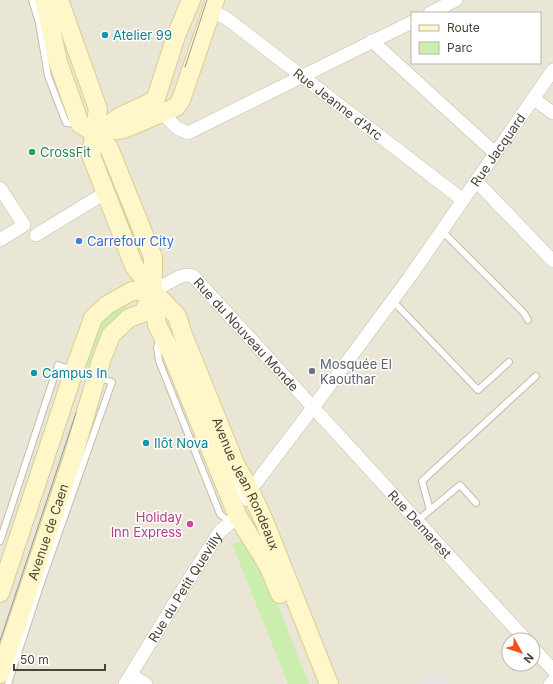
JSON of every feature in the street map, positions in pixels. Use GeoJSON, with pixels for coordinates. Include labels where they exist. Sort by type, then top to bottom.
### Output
{"type":"FeatureCollection","features":[{"type":"Feature","properties":{"kind":"main road"},"geometry":{"type":"LineString","coordinates":[[44,0],[50,20],[58,62],[87,129],[91,155],[105,194],[134,266],[153,291]]}},
{"type":"Feature","properties":{"kind":"main road"},"geometry":{"type":"LineString","coordinates":[[59,0],[98,109],[87,129]]}},
{"type":"Feature","properties":{"kind":"main road"},"geometry":{"type":"LineString","coordinates":[[158,107],[158,93],[168,61],[191,0]]}},
{"type":"Feature","properties":{"kind":"main road"},"geometry":{"type":"LineString","coordinates":[[87,129],[124,129],[158,107],[176,107],[181,100],[213,6]]}},
{"type":"Feature","properties":{"kind":"main road","name":"Avenue Jean Rondeaux"},"geometry":{"type":"LineString","coordinates":[[87,129],[109,148],[153,256],[153,291],[157,325],[163,328],[171,352],[240,516],[268,567],[316,684]]}},
{"type":"Feature","properties":{"kind":"main road","name":"Avenue de Caen"},"geometry":{"type":"LineString","coordinates":[[0,593],[19,510],[44,436],[68,373],[93,318],[107,305],[132,291],[153,291],[143,312],[129,318],[111,334],[101,383],[80,455],[19,634],[0,674]]}},
{"type":"Feature","properties":{"kind":"main road","name":"Avenue Jean Rondeaux"},"geometry":{"type":"LineString","coordinates":[[153,291],[177,316],[183,335],[236,466],[248,486],[265,523],[329,684]]}},
{"type":"Feature","properties":{"kind":"main road"},"geometry":{"type":"LineString","coordinates":[[68,373],[101,383]]}},
{"type":"Feature","properties":{"kind":"street"},"geometry":{"type":"LineString","coordinates":[[432,12],[456,0]]}},
{"type":"Feature","properties":{"kind":"street","name":"Rue Jeanne d'Arc"},"geometry":{"type":"LineString","coordinates":[[213,6],[226,18],[463,200]]}},
{"type":"Feature","properties":{"kind":"street"},"geometry":{"type":"LineString","coordinates":[[158,107],[177,128],[188,133],[411,22]]}},
{"type":"Feature","properties":{"kind":"street"},"geometry":{"type":"LineString","coordinates":[[372,41],[495,153]]}},
{"type":"Feature","properties":{"kind":"street","name":"Rue Jacquard"},"geometry":{"type":"LineString","coordinates":[[388,305],[442,231],[553,70]]}},
{"type":"Feature","properties":{"kind":"street"},"geometry":{"type":"LineString","coordinates":[[534,99],[547,107],[553,113]]}},
{"type":"Feature","properties":{"kind":"street"},"geometry":{"type":"LineString","coordinates":[[476,181],[553,261]]}},
{"type":"Feature","properties":{"kind":"street"},"geometry":{"type":"LineString","coordinates":[[0,188],[24,225],[0,240]]}},
{"type":"Feature","properties":{"kind":"street"},"geometry":{"type":"LineString","coordinates":[[36,235],[105,194]]}},
{"type":"Feature","properties":{"kind":"street","name":"Rue du Nouveau Monde"},"geometry":{"type":"LineString","coordinates":[[153,291],[179,277],[186,275],[193,276],[314,407]]}},
{"type":"Feature","properties":{"kind":"street"},"geometry":{"type":"LineString","coordinates":[[248,486],[256,482],[314,407],[388,305]]}},
{"type":"Feature","properties":{"kind":"street","name":"Rue Demarest"},"geometry":{"type":"LineString","coordinates":[[314,407],[519,632]]}},
{"type":"Feature","properties":{"kind":"street","name":"Rue du Petit Quevilly"},"geometry":{"type":"LineString","coordinates":[[128,679],[220,532],[240,516]]}},
{"type":"Feature","properties":{"kind":"street"},"geometry":{"type":"LineString","coordinates":[[541,657],[553,670]]}},
{"type":"Feature","properties":{"kind":"street"},"geometry":{"type":"LineString","coordinates":[[128,679],[146,684]]}},
{"type":"Feature","properties":{"kind":"street"},"geometry":{"type":"LineString","coordinates":[[550,684],[553,681]]}},
{"type":"Feature","properties":{"kind":"lane"},"geometry":{"type":"LineString","coordinates":[[32,0],[39,23],[48,76],[66,123],[87,129]]}},
{"type":"Feature","properties":{"kind":"lane"},"geometry":{"type":"LineString","coordinates":[[442,231],[524,314],[528,320]]}},
{"type":"Feature","properties":{"kind":"lane"},"geometry":{"type":"LineString","coordinates":[[388,305],[478,390],[509,362]]}},
{"type":"Feature","properties":{"kind":"lane"},"geometry":{"type":"LineString","coordinates":[[430,510],[422,481],[536,376]]}},
{"type":"Feature","properties":{"kind":"lane","name":"Avenue Jean Rondeaux"},"geometry":{"type":"LineString","coordinates":[[220,454],[240,516]]}},
{"type":"Feature","properties":{"kind":"lane"},"geometry":{"type":"LineString","coordinates":[[417,521],[460,485],[476,503]]}},
{"type":"Feature","properties":{"kind":"lane"},"geometry":{"type":"LineString","coordinates":[[0,541],[19,510]]}},
{"type":"Feature","properties":{"kind":"lane","name":"Avenue Jean Rondeaux"},"geometry":{"type":"LineString","coordinates":[[261,531],[322,684]]}},
{"type":"Feature","properties":{"kind":"lane"},"geometry":{"type":"LineString","coordinates":[[8,684],[19,634]]}},
{"type":"Feature","properties":{"kind":"shaded area"},"geometry":{"type":"Polygon","coordinates":[[[0,0],[553,0],[553,684],[0,684],[0,0]]]}},
{"type":"Feature","properties":{"kind":"shaded area"},"geometry":{"type":"Polygon","coordinates":[[[433,666],[450,684],[414,684],[433,666]]]}},
{"type":"Feature","properties":{"kind":"green space"},"geometry":{"type":"Polygon","coordinates":[[[109,165],[143,252],[137,254],[103,168],[109,165]]]}},
{"type":"Feature","properties":{"kind":"green space"},"geometry":{"type":"Polygon","coordinates":[[[124,304],[127,311],[94,367],[85,365],[97,329],[102,319],[124,304]]]}},
{"type":"Feature","properties":{"kind":"green space"},"geometry":{"type":"Polygon","coordinates":[[[247,541],[266,575],[309,684],[288,684],[232,544],[247,541]]]}},
{"type":"Feature","properties":{"kind":"tram line"},"geometry":{"type":"LineString","coordinates":[[185,67],[207,0]]}},
{"type":"Feature","properties":{"kind":"tram line"},"geometry":{"type":"LineString","coordinates":[[0,641],[76,413]]}},
{"type":"Feature","properties":{"kind":"place","name":"Atelier 99"},"geometry":{"type":"Point","coordinates":[105,35]}},
{"type":"Feature","properties":{"kind":"place","name":"CrossFit"},"geometry":{"type":"Point","coordinates":[32,152]}},
{"type":"Feature","properties":{"kind":"place","name":"Carrefour City"},"geometry":{"type":"Point","coordinates":[79,241]}},
{"type":"Feature","properties":{"kind":"place","name":"Mosquée El Kaouthar"},"geometry":{"type":"Point","coordinates":[312,371]}},
{"type":"Feature","properties":{"kind":"place","name":"Campus In"},"geometry":{"type":"Point","coordinates":[34,373]}},
{"type":"Feature","properties":{"kind":"place","name":"Ilôt Nova"},"geometry":{"type":"Point","coordinates":[146,443]}},
{"type":"Feature","properties":{"kind":"place","name":"Holiday Inn Express"},"geometry":{"type":"Point","coordinates":[190,524]}}]}
